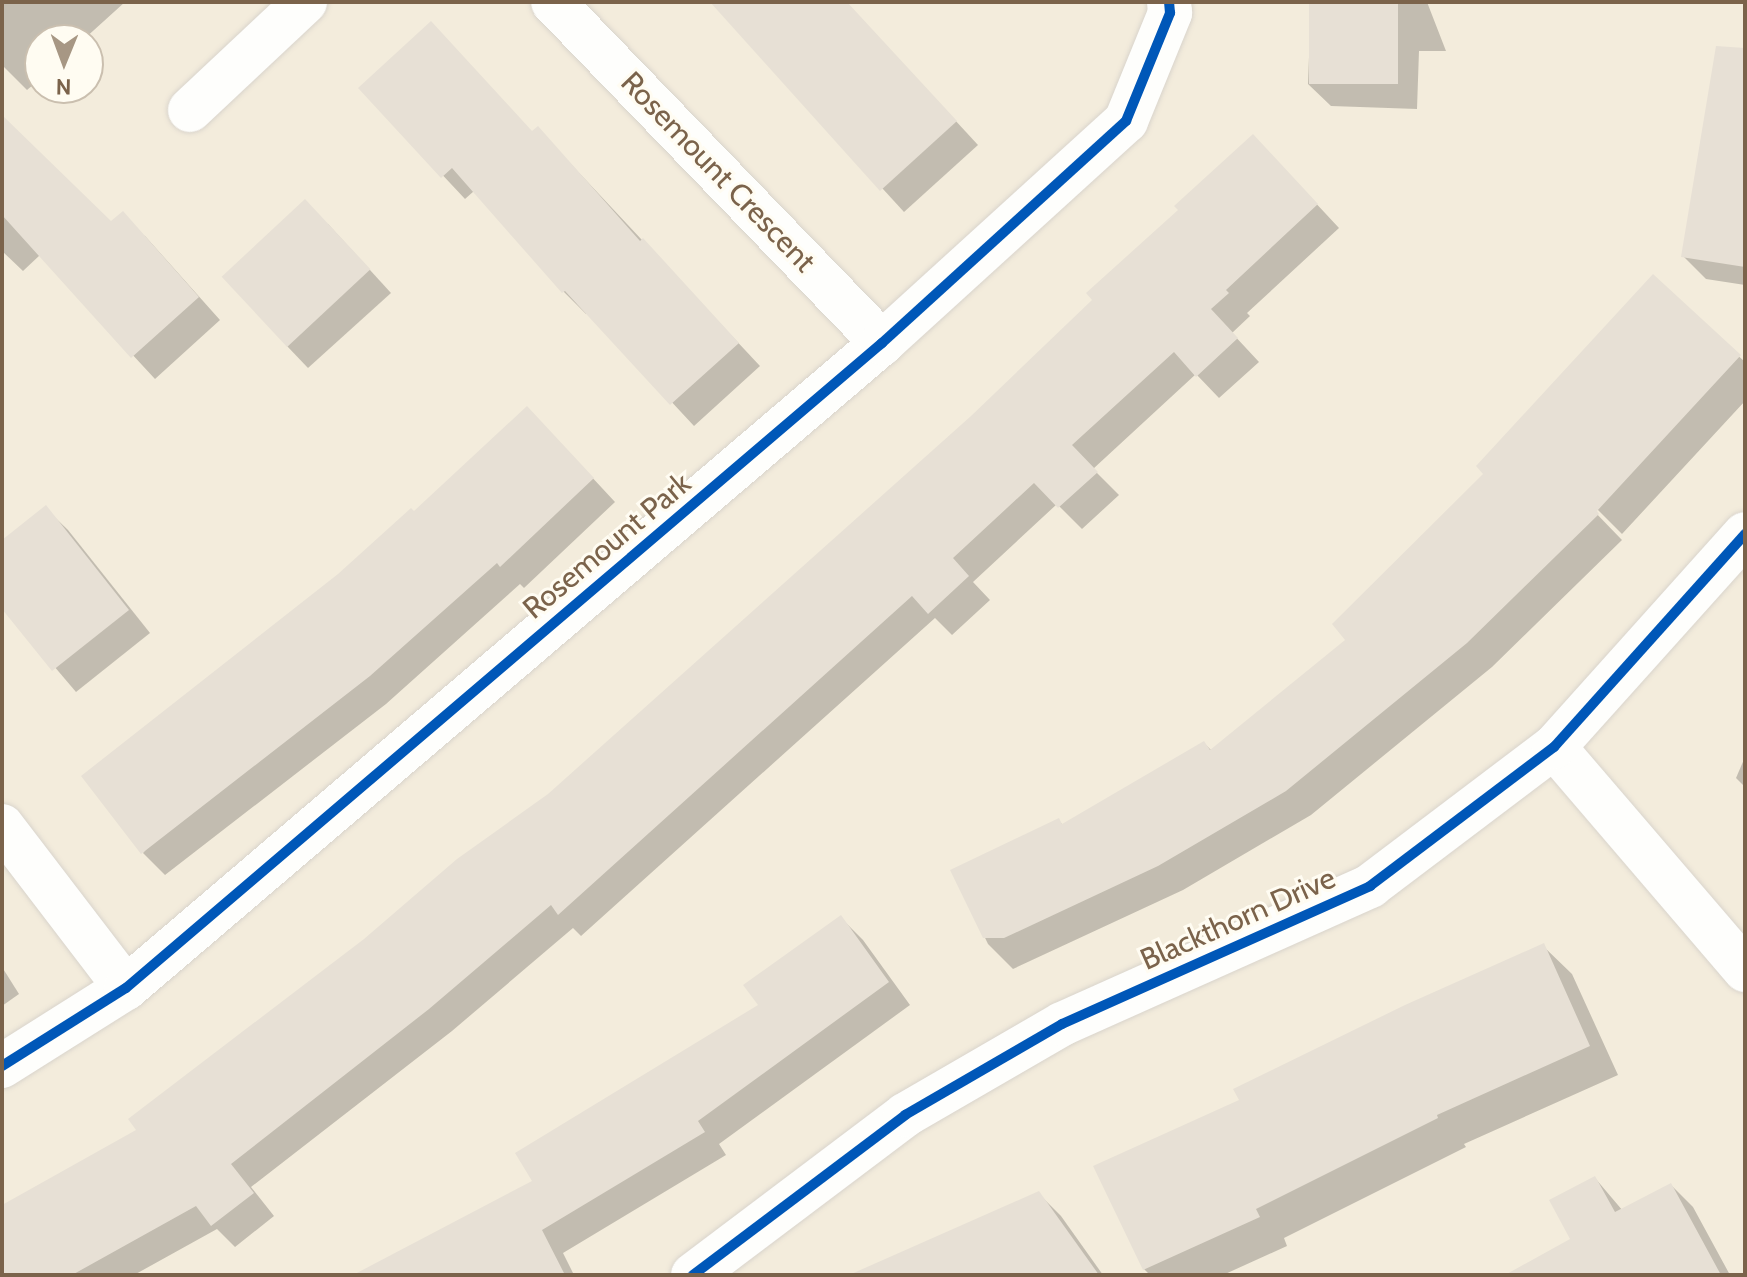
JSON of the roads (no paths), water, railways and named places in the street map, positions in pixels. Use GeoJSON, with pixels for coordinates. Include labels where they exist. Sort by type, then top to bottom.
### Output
{"type":"FeatureCollection","features":[{"type":"Feature","properties":{"kind":"street"},"geometry":{"type":"LineString","coordinates":[[190,110],[305,2]]}},
{"type":"Feature","properties":{"kind":"street","name":"Rosemount Crescent"},"geometry":{"type":"LineString","coordinates":[[553,2],[882,343]]}},
{"type":"Feature","properties":{"kind":"street","name":"Rosemount Park"},"geometry":{"type":"LineString","coordinates":[[2,1066],[126,988],[882,343],[1126,121],[1170,13],[1169,2]]}},
{"type":"Feature","properties":{"kind":"street","name":"Blackthorn Drive"},"geometry":{"type":"LineString","coordinates":[[693,1275],[905,1115],[1062,1024],[1370,886],[1554,747],[1745,534]]}},
{"type":"Feature","properties":{"kind":"street"},"geometry":{"type":"LineString","coordinates":[[1554,747],[1745,970]]}},
{"type":"Feature","properties":{"kind":"street"},"geometry":{"type":"LineString","coordinates":[[2,826],[126,988]]}}]}
